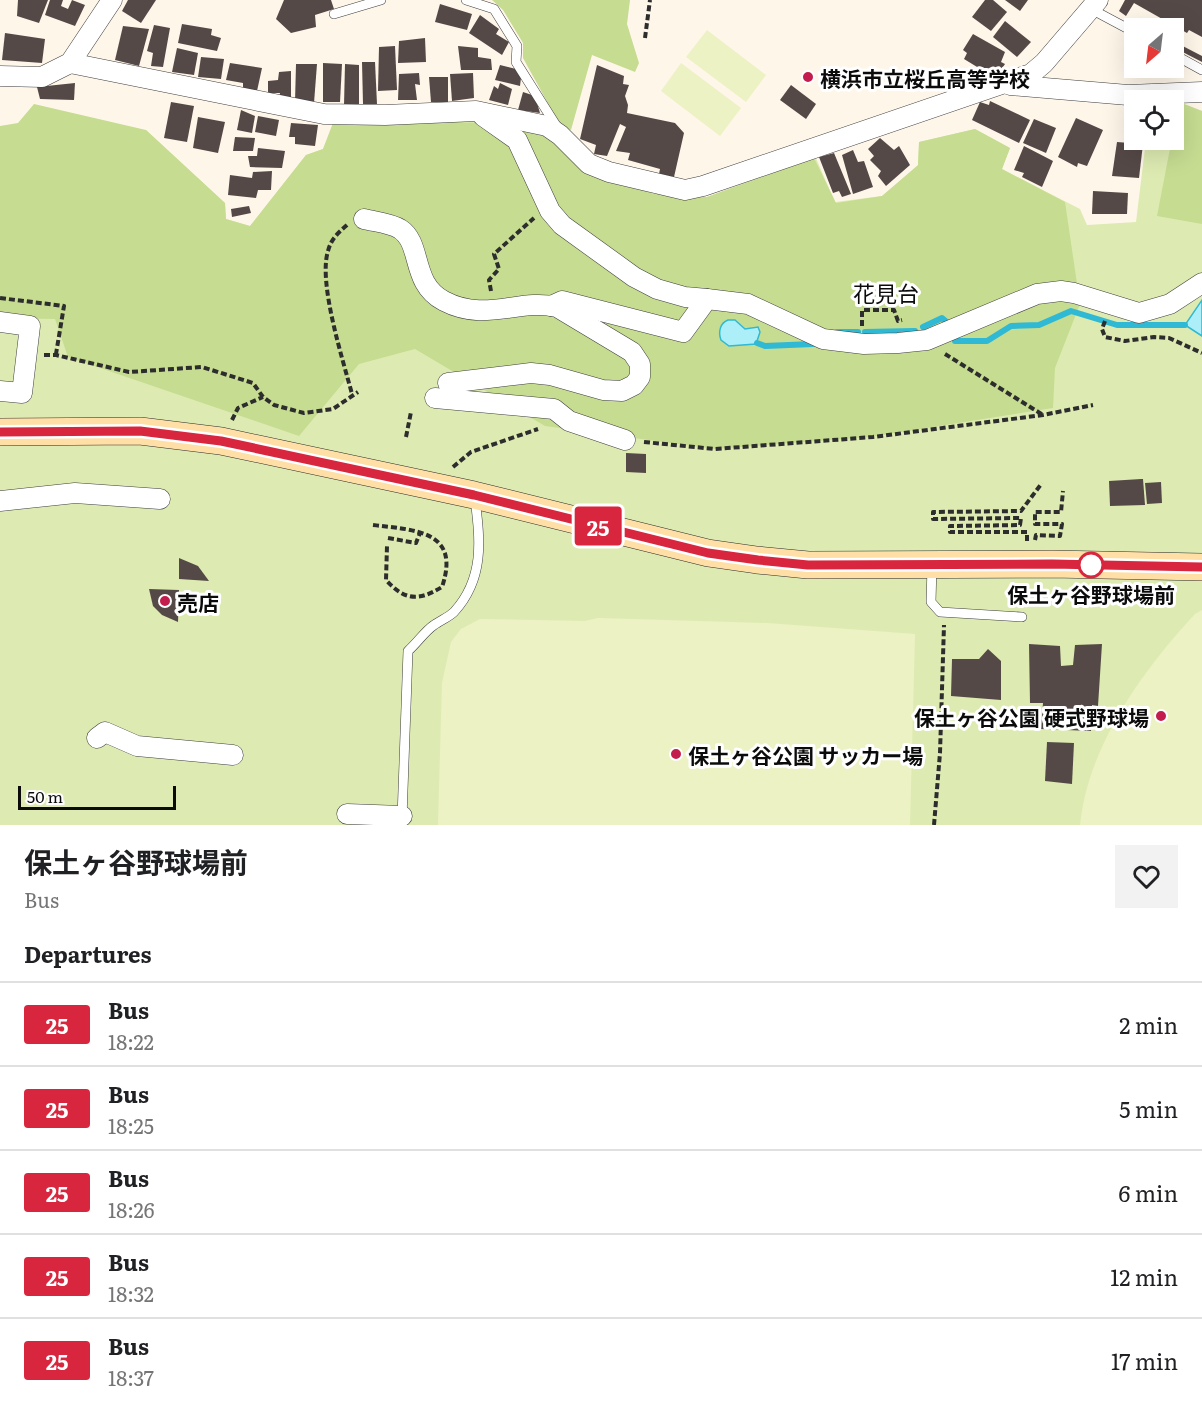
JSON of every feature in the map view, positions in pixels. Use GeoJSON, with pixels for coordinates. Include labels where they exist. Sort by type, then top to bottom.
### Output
{"type":"FeatureCollection","features":[{"type":"Feature","properties":{"kind":"street"},"geometry":{"type":"LineString","coordinates":[[0,76],[42,77],[70,63],[112,0]]}},
{"type":"Feature","properties":{"kind":"street"},"geometry":{"type":"LineString","coordinates":[[70,63],[324,114],[385,115],[476,111],[547,126],[561,135],[589,164],[609,172],[685,190],[703,186],[1031,74],[1044,63],[1095,4]]}},
{"type":"Feature","properties":{"kind":"street"},"geometry":{"type":"LineString","coordinates":[[1003,85],[1128,95],[1202,92]]}},
{"type":"Feature","properties":{"kind":"street"},"geometry":{"type":"LineString","coordinates":[[476,111],[517,140],[548,206],[562,225],[634,277],[657,289],[685,297],[748,304],[824,339],[864,344],[898,344],[927,340],[1037,294],[1061,291],[1074,293],[1128,311],[1139,312],[1170,304],[1202,283]]}},
{"type":"Feature","properties":{"kind":"street"},"geometry":{"type":"LineString","coordinates":[[364,219],[402,230],[410,240],[424,283],[433,295],[447,303],[474,310],[498,312],[532,306],[551,306],[566,312],[632,352],[640,364],[640,377],[634,385],[622,391],[603,390],[550,375],[531,373],[448,383]]}},
{"type":"Feature","properties":{"kind":"street"},"geometry":{"type":"LineString","coordinates":[[551,306],[562,301],[683,332],[707,299]]}},
{"type":"Feature","properties":{"kind":"street"},"geometry":{"type":"LineString","coordinates":[[0,322],[30,326],[22,393],[0,391]]}},
{"type":"Feature","properties":{"kind":"street"},"geometry":{"type":"LineString","coordinates":[[435,398],[554,409],[569,421],[625,440]]}},
{"type":"Feature","properties":{"kind":"street"},"geometry":{"type":"LineString","coordinates":[[0,432],[140,431],[221,441],[474,495],[708,553],[808,565],[1052,564],[1202,567]]}},
{"type":"Feature","properties":{"kind":"street"},"geometry":{"type":"LineString","coordinates":[[0,501],[75,493],[160,499]]}},
{"type":"Feature","properties":{"kind":"street"},"geometry":{"type":"LineString","coordinates":[[97,738],[105,732],[137,746],[233,755]]}},
{"type":"Feature","properties":{"kind":"street"},"geometry":{"type":"LineString","coordinates":[[347,814],[402,820]]}},
{"type":"Feature","properties":{"kind":"lane"},"geometry":{"type":"LineString","coordinates":[[334,14],[381,0]]}},
{"type":"Feature","properties":{"kind":"lane"},"geometry":{"type":"LineString","coordinates":[[466,0],[494,9],[517,46],[516,62],[561,135]]}},
{"type":"Feature","properties":{"kind":"lane"},"geometry":{"type":"LineString","coordinates":[[1095,4],[1124,25]]}},
{"type":"Feature","properties":{"kind":"lane"},"geometry":{"type":"LineString","coordinates":[[1184,60],[1202,70]]}},
{"type":"Feature","properties":{"kind":"lane"},"geometry":{"type":"LineString","coordinates":[[402,820],[408,651],[433,626],[452,614],[469,593],[479,565],[481,543],[474,495]]}},
{"type":"Feature","properties":{"kind":"lane"},"geometry":{"type":"LineString","coordinates":[[932,565],[931,602],[934,608],[945,614],[1022,616]]}},
{"type":"Feature","properties":{"kind":"path"},"geometry":{"type":"LineString","coordinates":[[645,38],[650,0]]}},
{"type":"Feature","properties":{"kind":"path"},"geometry":{"type":"LineString","coordinates":[[489,280],[499,269],[494,255],[548,206]]}},
{"type":"Feature","properties":{"kind":"path"},"geometry":{"type":"LineString","coordinates":[[352,394],[337,334],[326,273],[327,253],[334,237],[349,224],[364,219]]}},
{"type":"Feature","properties":{"kind":"path"},"geometry":{"type":"LineString","coordinates":[[862,337],[862,310],[894,310],[897,321],[905,320]]}},
{"type":"Feature","properties":{"kind":"path"},"geometry":{"type":"LineString","coordinates":[[1102,329],[1105,337],[1125,341],[1154,337],[1169,338],[1202,353]]}},
{"type":"Feature","properties":{"kind":"path"},"geometry":{"type":"LineString","coordinates":[[44,356],[56,355],[129,372],[202,367],[253,383],[263,397],[274,405],[304,413],[333,409],[358,392]]}},
{"type":"Feature","properties":{"kind":"path"},"geometry":{"type":"LineString","coordinates":[[955,362],[1044,415]]}},
{"type":"Feature","properties":{"kind":"path"},"geometry":{"type":"LineString","coordinates":[[230,426],[238,408],[263,397]]}},
{"type":"Feature","properties":{"kind":"path"},"geometry":{"type":"LineString","coordinates":[[625,440],[716,449],[873,436],[1044,415],[1093,405]]}},
{"type":"Feature","properties":{"kind":"path"},"geometry":{"type":"LineString","coordinates":[[406,437],[411,412]]}},
{"type":"Feature","properties":{"kind":"path"},"geometry":{"type":"LineString","coordinates":[[447,472],[471,452],[519,434],[569,421]]}},
{"type":"Feature","properties":{"kind":"path"},"geometry":{"type":"LineString","coordinates":[[1027,550],[1027,532],[950,532],[950,526],[1020,525],[1021,518],[933,519],[933,512],[1021,511],[1042,483]]}},
{"type":"Feature","properties":{"kind":"path"},"geometry":{"type":"LineString","coordinates":[[1036,535],[1060,536],[1062,524],[1035,524],[1035,512],[1060,512],[1063,491]]}},
{"type":"Feature","properties":{"kind":"path"},"geometry":{"type":"LineString","coordinates":[[373,525],[420,532],[436,540],[447,554],[448,561],[442,587],[423,598],[407,596],[394,589],[386,580],[387,546]]}},
{"type":"Feature","properties":{"kind":"path"},"geometry":{"type":"LineString","coordinates":[[388,538],[416,543],[420,532]]}},
{"type":"Feature","properties":{"kind":"path"},"geometry":{"type":"LineString","coordinates":[[933,825],[945,614]]}},
{"type":"Feature","properties":{"kind":"green space"},"geometry":{"type":"Polygon","coordinates":[[[492,0],[630,0],[627,24],[639,63],[635,72],[592,55],[571,130],[561,127],[523,58],[523,43],[503,10],[492,0]]]}},
{"type":"Feature","properties":{"kind":"green space"},"geometry":{"type":"Polygon","coordinates":[[[707,30],[766,75],[746,102],[686,57],[707,30]]]}},
{"type":"Feature","properties":{"kind":"green space"},"geometry":{"type":"Polygon","coordinates":[[[681,63],[741,108],[720,136],[661,91],[681,63]]]}},
{"type":"Feature","properties":{"kind":"green space"},"geometry":{"type":"Polygon","coordinates":[[[34,104],[146,130],[225,203],[226,219],[250,226],[306,155],[323,149],[335,118],[482,123],[547,135],[594,173],[654,194],[707,197],[814,158],[836,203],[882,196],[918,165],[919,142],[975,129],[1010,148],[1002,169],[1065,202],[1080,304],[1055,368],[1053,408],[870,437],[715,449],[545,426],[415,349],[359,364],[299,436],[68,357],[55,319],[0,318],[0,126],[18,123],[34,104]]]}},
{"type":"Feature","properties":{"kind":"green space"},"geometry":{"type":"Polygon","coordinates":[[[1184,104],[1202,111],[1202,825],[0,825],[0,126],[146,130],[225,203],[226,219],[250,226],[306,155],[323,149],[335,118],[470,118],[526,127],[594,173],[654,194],[707,197],[815,156],[835,202],[882,196],[918,166],[919,142],[975,129],[1010,148],[1002,169],[1080,209],[1087,225],[1136,222],[1145,150],[1184,150],[1184,104]]]}},
{"type":"Feature","properties":{"kind":"green space"},"geometry":{"type":"Polygon","coordinates":[[[1184,104],[1202,111],[1202,224],[1157,216],[1170,150],[1184,150],[1184,104]]]}},
{"type":"Feature","properties":{"kind":"green space","name":"保土ヶ谷公園 硬式野球場"},"geometry":{"type":"Polygon","coordinates":[[[1202,610],[1202,825],[1080,825],[1085,796],[1094,767],[1121,711],[1137,685],[1175,636],[1195,614],[1202,610]]]}},
{"type":"Feature","properties":{"kind":"green space","name":"保土ヶ谷公園 サッカー場"},"geometry":{"type":"Polygon","coordinates":[[[598,618],[767,623],[915,634],[910,825],[438,825],[442,683],[451,642],[461,629],[480,619],[585,621],[598,618]]]}},
{"type":"Feature","properties":{"kind":"water"},"geometry":{"type":"Polygon","coordinates":[[[1202,300],[1202,336],[1185,325],[1202,300]]]}},
{"type":"Feature","properties":{"kind":"water"},"geometry":{"type":"Polygon","coordinates":[[[735,320],[745,329],[758,327],[760,332],[756,344],[729,346],[721,340],[721,326],[725,321],[735,320]]]}},
{"type":"Feature","properties":{"kind":"building"},"geometry":{"type":"Polygon","coordinates":[[[18,0],[48,0],[39,23],[17,16],[18,0]]]}},
{"type":"Feature","properties":{"kind":"building"},"geometry":{"type":"Polygon","coordinates":[[[50,0],[63,0],[61,6],[68,9],[72,0],[85,5],[75,26],[45,15],[50,0]]]}},
{"type":"Feature","properties":{"kind":"building"},"geometry":{"type":"Polygon","coordinates":[[[128,0],[156,0],[141,23],[122,11],[128,0]]]}},
{"type":"Feature","properties":{"kind":"building"},"geometry":{"type":"Polygon","coordinates":[[[284,0],[331,0],[334,9],[315,15],[316,27],[291,33],[276,19],[284,0]]]}},
{"type":"Feature","properties":{"kind":"building"},"geometry":{"type":"Polygon","coordinates":[[[985,0],[993,0],[1007,12],[991,31],[972,17],[985,0]]]}},
{"type":"Feature","properties":{"kind":"building"},"geometry":{"type":"Polygon","coordinates":[[[1005,0],[1028,0],[1020,11],[1005,0]]]}},
{"type":"Feature","properties":{"kind":"building"},"geometry":{"type":"Polygon","coordinates":[[[1125,0],[1202,0],[1202,37],[1189,30],[1187,33],[1184,31],[1184,18],[1160,18],[1134,3],[1126,16],[1119,11],[1125,0]]]}},
{"type":"Feature","properties":{"kind":"building"},"geometry":{"type":"Polygon","coordinates":[[[440,4],[472,14],[467,30],[435,22],[440,4]]]}},
{"type":"Feature","properties":{"kind":"building"},"geometry":{"type":"Polygon","coordinates":[[[480,15],[499,29],[496,34],[509,42],[502,55],[469,33],[480,15]]]}},
{"type":"Feature","properties":{"kind":"building"},"geometry":{"type":"Polygon","coordinates":[[[1005,21],[1031,42],[1017,57],[993,37],[1005,21]]]}},
{"type":"Feature","properties":{"kind":"building"},"geometry":{"type":"Polygon","coordinates":[[[182,24],[212,29],[211,35],[221,38],[217,51],[178,43],[182,24]]]}},
{"type":"Feature","properties":{"kind":"building"},"geometry":{"type":"Polygon","coordinates":[[[154,25],[170,28],[163,67],[151,66],[153,53],[147,51],[154,25]]]}},
{"type":"Feature","properties":{"kind":"building"},"geometry":{"type":"Polygon","coordinates":[[[123,26],[149,29],[139,66],[115,60],[123,26]]]}},
{"type":"Feature","properties":{"kind":"building"},"geometry":{"type":"Polygon","coordinates":[[[5,33],[45,39],[42,63],[2,60],[5,33]]]}},
{"type":"Feature","properties":{"kind":"building"},"geometry":{"type":"Polygon","coordinates":[[[973,34],[1005,52],[1001,62],[1005,64],[1001,70],[989,69],[987,73],[964,59],[967,53],[963,50],[973,34]]]}},
{"type":"Feature","properties":{"kind":"building"},"geometry":{"type":"Polygon","coordinates":[[[425,38],[426,62],[398,63],[399,41],[425,38]]]}},
{"type":"Feature","properties":{"kind":"building"},"geometry":{"type":"Polygon","coordinates":[[[395,46],[397,90],[378,91],[379,47],[395,46]]]}},
{"type":"Feature","properties":{"kind":"building"},"geometry":{"type":"Polygon","coordinates":[[[458,46],[478,48],[478,57],[491,59],[492,70],[461,70],[458,46]]]}},
{"type":"Feature","properties":{"kind":"building"},"geometry":{"type":"Polygon","coordinates":[[[1184,47],[1202,56],[1202,62],[1184,53],[1184,47]]]}},
{"type":"Feature","properties":{"kind":"building"},"geometry":{"type":"Polygon","coordinates":[[[177,48],[198,53],[194,75],[172,72],[177,48]]]}},
{"type":"Feature","properties":{"kind":"building"},"geometry":{"type":"Polygon","coordinates":[[[201,57],[224,59],[221,79],[198,77],[201,57]]]}},
{"type":"Feature","properties":{"kind":"building"},"geometry":{"type":"Polygon","coordinates":[[[362,62],[375,62],[377,104],[363,104],[362,62]]]}},
{"type":"Feature","properties":{"kind":"building"},"geometry":{"type":"Polygon","coordinates":[[[230,63],[262,68],[257,91],[243,89],[243,83],[226,80],[230,63]]]}},
{"type":"Feature","properties":{"kind":"building"},"geometry":{"type":"Polygon","coordinates":[[[323,63],[342,64],[340,102],[323,102],[323,63]]]}},
{"type":"Feature","properties":{"kind":"building"},"geometry":{"type":"Polygon","coordinates":[[[296,64],[317,64],[314,103],[295,102],[296,64]]]}},
{"type":"Feature","properties":{"kind":"building"},"geometry":{"type":"Polygon","coordinates":[[[345,64],[359,65],[359,104],[344,105],[345,64]]]}},
{"type":"Feature","properties":{"kind":"building"},"geometry":{"type":"Polygon","coordinates":[[[500,65],[516,69],[521,78],[520,86],[495,80],[500,65]]]}},
{"type":"Feature","properties":{"kind":"building"},"geometry":{"type":"Polygon","coordinates":[[[597,65],[624,76],[623,84],[629,85],[625,96],[628,105],[627,113],[675,123],[684,133],[674,177],[659,174],[660,169],[628,160],[630,153],[616,151],[626,127],[620,124],[607,156],[594,154],[596,145],[580,139],[597,65]]]}},
{"type":"Feature","properties":{"kind":"building"},"geometry":{"type":"Polygon","coordinates":[[[291,71],[291,99],[279,99],[280,93],[268,93],[268,81],[278,80],[279,72],[291,71]]]}},
{"type":"Feature","properties":{"kind":"building"},"geometry":{"type":"Polygon","coordinates":[[[419,73],[420,85],[415,84],[417,100],[398,100],[399,74],[419,73]]]}},
{"type":"Feature","properties":{"kind":"building"},"geometry":{"type":"Polygon","coordinates":[[[473,73],[474,98],[452,101],[450,74],[473,73]]]}},
{"type":"Feature","properties":{"kind":"building"},"geometry":{"type":"Polygon","coordinates":[[[429,77],[448,77],[448,102],[431,102],[429,77]]]}},
{"type":"Feature","properties":{"kind":"building"},"geometry":{"type":"Polygon","coordinates":[[[75,83],[74,100],[40,99],[37,87],[75,83]]]}},
{"type":"Feature","properties":{"kind":"building"},"geometry":{"type":"Polygon","coordinates":[[[500,83],[512,89],[508,105],[489,100],[494,86],[498,89],[500,83]]]}},
{"type":"Feature","properties":{"kind":"building"},"geometry":{"type":"Polygon","coordinates":[[[791,85],[816,104],[806,119],[780,100],[791,85]]]}},
{"type":"Feature","properties":{"kind":"building"},"geometry":{"type":"Polygon","coordinates":[[[523,92],[535,96],[540,113],[518,110],[523,92]]]}},
{"type":"Feature","properties":{"kind":"building"},"geometry":{"type":"Polygon","coordinates":[[[990,101],[1030,120],[1019,143],[972,120],[980,102],[989,105],[990,101]]]}},
{"type":"Feature","properties":{"kind":"building"},"geometry":{"type":"Polygon","coordinates":[[[171,102],[194,106],[187,142],[164,138],[171,102]]]}},
{"type":"Feature","properties":{"kind":"building"},"geometry":{"type":"Polygon","coordinates":[[[241,110],[255,116],[252,133],[237,130],[241,110]]]}},
{"type":"Feature","properties":{"kind":"building"},"geometry":{"type":"Polygon","coordinates":[[[258,116],[279,120],[276,136],[255,132],[258,116]]]}},
{"type":"Feature","properties":{"kind":"building"},"geometry":{"type":"Polygon","coordinates":[[[198,117],[225,122],[218,153],[193,148],[198,117]]]}},
{"type":"Feature","properties":{"kind":"building"},"geometry":{"type":"Polygon","coordinates":[[[1076,118],[1103,130],[1087,166],[1078,163],[1077,167],[1058,157],[1076,118]]]}},
{"type":"Feature","properties":{"kind":"building"},"geometry":{"type":"Polygon","coordinates":[[[1034,119],[1056,128],[1046,153],[1023,143],[1034,119]]]}},
{"type":"Feature","properties":{"kind":"building"},"geometry":{"type":"Polygon","coordinates":[[[291,123],[318,125],[315,146],[295,144],[295,137],[289,137],[291,123]]]}},
{"type":"Feature","properties":{"kind":"building"},"geometry":{"type":"Polygon","coordinates":[[[235,137],[255,138],[253,151],[233,151],[235,137]]]}},
{"type":"Feature","properties":{"kind":"building"},"geometry":{"type":"Polygon","coordinates":[[[880,138],[894,150],[899,146],[910,165],[886,186],[878,176],[881,171],[870,160],[874,156],[868,149],[880,138]]]}},
{"type":"Feature","properties":{"kind":"building"},"geometry":{"type":"Polygon","coordinates":[[[1117,142],[1124,143],[1124,150],[1142,150],[1139,178],[1112,176],[1117,142]]]}},
{"type":"Feature","properties":{"kind":"building"},"geometry":{"type":"Polygon","coordinates":[[[1024,146],[1053,161],[1042,187],[1022,177],[1024,173],[1014,170],[1024,146]]]}},
{"type":"Feature","properties":{"kind":"building"},"geometry":{"type":"Polygon","coordinates":[[[258,148],[285,151],[282,168],[250,167],[248,156],[257,156],[258,148]]]}},
{"type":"Feature","properties":{"kind":"building"},"geometry":{"type":"Polygon","coordinates":[[[853,150],[858,162],[864,161],[873,187],[853,194],[842,155],[853,150]]]}},
{"type":"Feature","properties":{"kind":"building"},"geometry":{"type":"Polygon","coordinates":[[[834,153],[851,194],[842,197],[839,191],[833,193],[819,157],[834,153]]]}},
{"type":"Feature","properties":{"kind":"building"},"geometry":{"type":"Polygon","coordinates":[[[272,171],[271,190],[258,190],[256,198],[228,195],[230,175],[252,178],[253,172],[272,171]]]}},
{"type":"Feature","properties":{"kind":"building"},"geometry":{"type":"Polygon","coordinates":[[[1093,191],[1128,193],[1127,214],[1092,214],[1093,191]]]}},
{"type":"Feature","properties":{"kind":"building"},"geometry":{"type":"Polygon","coordinates":[[[249,206],[251,213],[232,217],[231,209],[249,206]]]}},
{"type":"Feature","properties":{"kind":"building"},"geometry":{"type":"Polygon","coordinates":[[[626,453],[646,454],[646,473],[626,472],[626,453]]]}},
{"type":"Feature","properties":{"kind":"building"},"geometry":{"type":"Polygon","coordinates":[[[1143,479],[1145,505],[1110,506],[1109,481],[1143,479]]]}},
{"type":"Feature","properties":{"kind":"building"},"geometry":{"type":"Polygon","coordinates":[[[1161,482],[1162,503],[1147,504],[1145,483],[1161,482]]]}},
{"type":"Feature","properties":{"kind":"building"},"geometry":{"type":"Polygon","coordinates":[[[179,558],[198,566],[209,581],[179,579],[179,558]]]}},
{"type":"Feature","properties":{"kind":"building","name":"売店"},"geometry":{"type":"Polygon","coordinates":[[[149,589],[179,590],[178,622],[162,615],[153,606],[149,589]]]}},
{"type":"Feature","properties":{"kind":"building"},"geometry":{"type":"Polygon","coordinates":[[[1029,644],[1060,646],[1061,666],[1073,665],[1075,645],[1102,644],[1098,706],[1092,705],[1091,731],[1041,729],[1043,703],[1030,703],[1029,644]]]}},
{"type":"Feature","properties":{"kind":"building"},"geometry":{"type":"Polygon","coordinates":[[[988,649],[1001,661],[1001,700],[951,696],[952,659],[979,659],[988,649]]]}},
{"type":"Feature","properties":{"kind":"building"},"geometry":{"type":"Polygon","coordinates":[[[1047,742],[1074,743],[1072,784],[1045,781],[1047,742]]]}},
{"type":"Feature","properties":{"kind":"waterway"},"geometry":{"type":"LineString","coordinates":[[955,341],[987,341],[1011,326],[1039,325],[1071,311],[1117,325],[1185,325]]}},
{"type":"Feature","properties":{"kind":"waterway"},"geometry":{"type":"LineString","coordinates":[[923,327],[942,318],[948,323]]}},
{"type":"Feature","properties":{"kind":"waterway"},"geometry":{"type":"LineString","coordinates":[[865,332],[915,331]]}},
{"type":"Feature","properties":{"kind":"waterway"},"geometry":{"type":"LineString","coordinates":[[837,332],[858,332]]}},
{"type":"Feature","properties":{"kind":"waterway"},"geometry":{"type":"LineString","coordinates":[[757,343],[765,346],[813,344]]}},
{"type":"Feature","properties":{"kind":"bus line","name":"25"},"geometry":{"type":"LineString","coordinates":[[0,432],[140,431],[157,435],[221,441],[474,495],[708,553],[758,560],[808,565],[1052,564],[1202,567]]}},
{"type":"Feature","properties":{"kind":"place","name":"横浜市立桜丘高等学校"},"geometry":{"type":"Point","coordinates":[808,77]}},
{"type":"Feature","properties":{"kind":"place","name":"保土ヶ谷野球場前"},"geometry":{"type":"Point","coordinates":[1091,565]}},
{"type":"Feature","properties":{"kind":"place","name":"売店"},"geometry":{"type":"Point","coordinates":[165,601]}},
{"type":"Feature","properties":{"kind":"place","name":"保土ヶ谷公園 硬式野球場"},"geometry":{"type":"Point","coordinates":[1161,716]}},
{"type":"Feature","properties":{"kind":"place","name":"保土ヶ谷公園 サッカー場"},"geometry":{"type":"Point","coordinates":[676,754]}},
{"type":"Feature","properties":{"kind":"district","name":"花見台"},"geometry":{"type":"Point","coordinates":[886,292]}}]}
